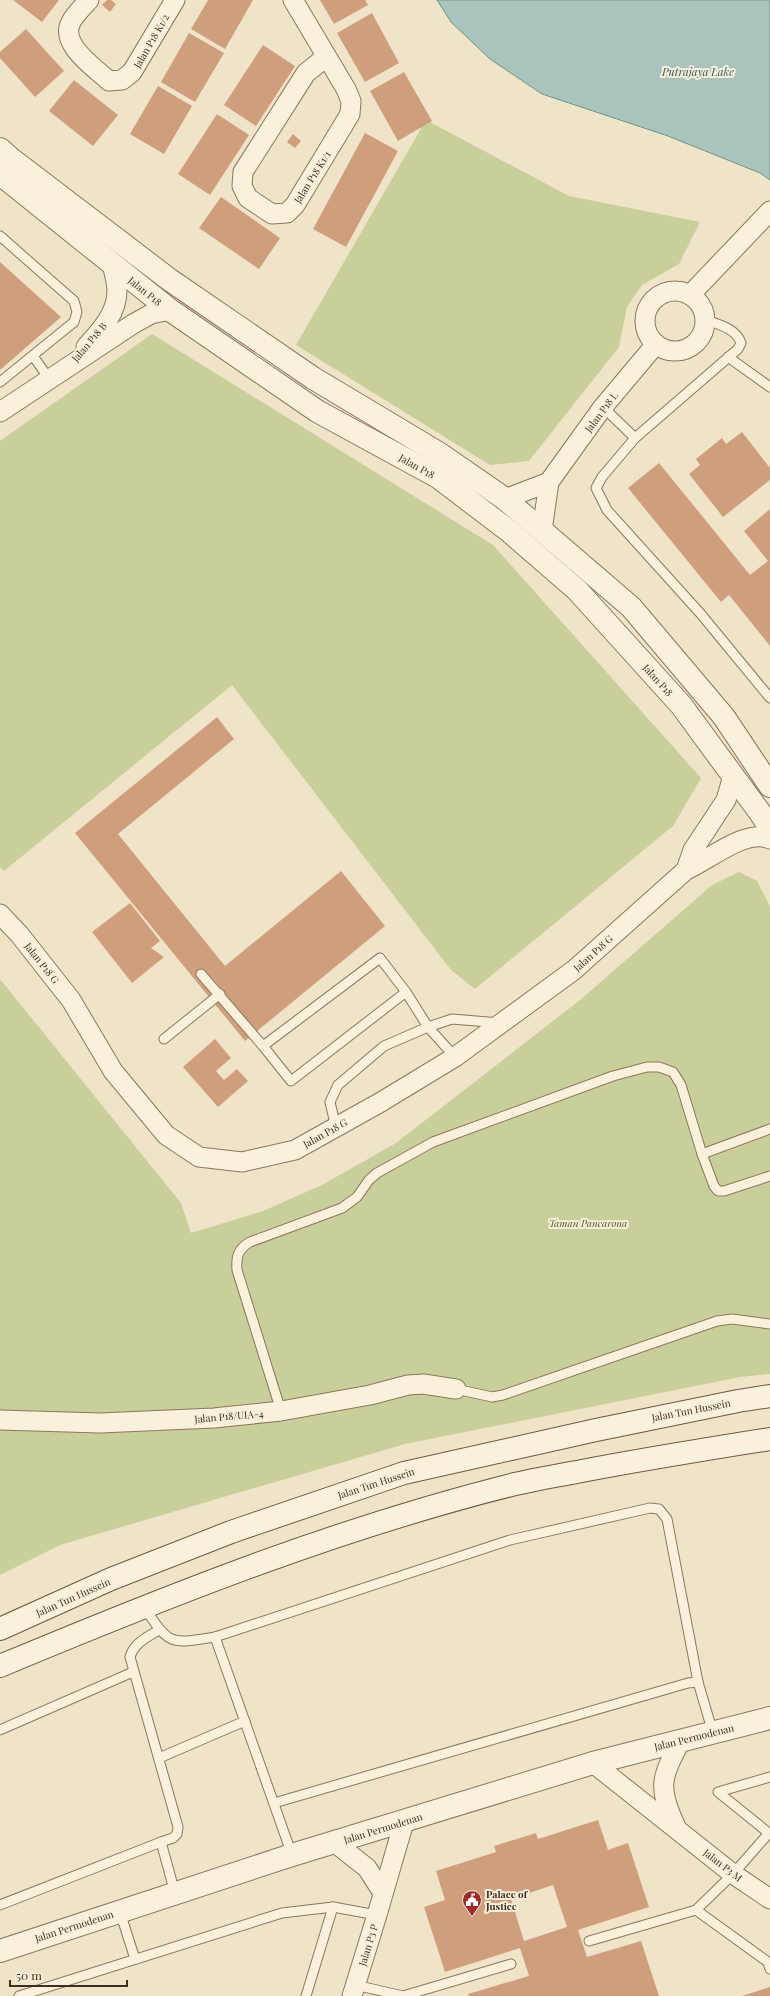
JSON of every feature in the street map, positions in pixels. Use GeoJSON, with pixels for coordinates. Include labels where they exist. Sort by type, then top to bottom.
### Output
{"type":"FeatureCollection","features":[{"type":"Feature","properties":{"kind":"street","name":"Jalan P18 K1/2"},"geometry":{"type":"LineString","coordinates":[[89,0],[70,22],[69,37],[75,50],[109,81],[122,80],[132,72],[174,0]]}},
{"type":"Feature","properties":{"kind":"street","name":"Jalan P18 K1/1"},"geometry":{"type":"LineString","coordinates":[[293,0],[346,89],[351,100],[350,114],[295,205],[287,213],[272,214],[248,198],[242,186],[243,172],[306,72],[326,57]]}},
{"type":"Feature","properties":{"kind":"street"},"geometry":{"type":"LineString","coordinates":[[0,148],[10,158],[177,285],[313,378],[440,454],[505,499],[631,607],[724,717],[770,786]]}},
{"type":"Feature","properties":{"kind":"street","name":"Jalan P18"},"geometry":{"type":"LineString","coordinates":[[0,174],[170,310],[317,410],[438,477],[510,531],[577,590],[681,705],[770,828]]}},
{"type":"Feature","properties":{"kind":"street"},"geometry":{"type":"LineString","coordinates":[[690,295],[770,211]]}},
{"type":"Feature","properties":{"kind":"street","name":"Jalan P18 B"},"geometry":{"type":"LineString","coordinates":[[57,375],[102,329],[114,308],[117,291],[112,264]]}},
{"type":"Feature","properties":{"kind":"street"},"geometry":{"type":"LineString","coordinates":[[664,292],[682,292],[690,295],[700,305],[704,319],[703,329],[699,338],[693,345],[684,349],[674,351],[664,349],[656,344],[646,329],[646,311],[650,303],[664,292]]}},
{"type":"Feature","properties":{"kind":"street","name":"Jalan P18 B"},"geometry":{"type":"LineString","coordinates":[[0,412],[133,324],[151,314],[170,310]]}},
{"type":"Feature","properties":{"kind":"street","name":"Jalan P18 L"},"geometry":{"type":"LineString","coordinates":[[542,531],[549,482],[603,407],[656,344]]}},
{"type":"Feature","properties":{"kind":"street"},"geometry":{"type":"LineString","coordinates":[[505,499],[549,482]]}},
{"type":"Feature","properties":{"kind":"street"},"geometry":{"type":"LineString","coordinates":[[686,870],[692,850],[726,800],[733,776]]}},
{"type":"Feature","properties":{"kind":"street","name":"Jalan P18 G"},"geometry":{"type":"LineString","coordinates":[[0,914],[19,934],[71,1000],[113,1071],[166,1135],[199,1157],[242,1162],[294,1150],[336,1128],[455,1057],[574,970],[686,870],[736,842],[753,836],[770,839]]}},
{"type":"Feature","properties":{"kind":"street","name":"Jalan P18/UIA-4"},"geometry":{"type":"LineString","coordinates":[[0,1420],[100,1423],[214,1418],[281,1411],[370,1395],[408,1385],[423,1384],[456,1389]]}},
{"type":"Feature","properties":{"kind":"street","name":"Jalan Tun Hussein"},"geometry":{"type":"LineString","coordinates":[[0,1629],[111,1579],[231,1532],[404,1473],[596,1430],[738,1401],[770,1396]]}},
{"type":"Feature","properties":{"kind":"street"},"geometry":{"type":"LineString","coordinates":[[0,1666],[144,1607],[258,1563],[338,1536],[516,1484],[625,1463],[770,1439]]}},
{"type":"Feature","properties":{"kind":"street","name":"Jalan Permodenan"},"geometry":{"type":"LineString","coordinates":[[0,1951],[292,1855],[593,1763],[770,1718]]}},
{"type":"Feature","properties":{"kind":"street","name":"Jalan P3 M"},"geometry":{"type":"LineString","coordinates":[[677,1828],[668,1810],[663,1791],[666,1770],[681,1740]]}},
{"type":"Feature","properties":{"kind":"street","name":"Jalan P3 M"},"geometry":{"type":"LineString","coordinates":[[593,1763],[677,1828],[733,1874],[770,1898]]}},
{"type":"Feature","properties":{"kind":"street","name":"Jalan P3 P"},"geometry":{"type":"LineString","coordinates":[[354,1991],[404,1822]]}},
{"type":"Feature","properties":{"kind":"street"},"geometry":{"type":"LineString","coordinates":[[334,1842],[367,1868],[383,1893]]}},
{"type":"Feature","properties":{"kind":"lane"},"geometry":{"type":"LineString","coordinates":[[0,236],[74,301],[77,312],[74,322],[0,382]]}},
{"type":"Feature","properties":{"kind":"lane"},"geometry":{"type":"LineString","coordinates":[[704,319],[727,328],[739,338],[741,343],[738,349],[635,438],[602,477],[596,488],[607,510],[700,613],[770,698]]}},
{"type":"Feature","properties":{"kind":"lane"},"geometry":{"type":"LineString","coordinates":[[33,356],[57,375]]}},
{"type":"Feature","properties":{"kind":"lane"},"geometry":{"type":"LineString","coordinates":[[728,357],[770,387]]}},
{"type":"Feature","properties":{"kind":"lane"},"geometry":{"type":"LineString","coordinates":[[603,407],[635,438]]}},
{"type":"Feature","properties":{"kind":"lane"},"geometry":{"type":"LineString","coordinates":[[264,1046],[380,958],[406,992],[428,1027],[455,1057]]}},
{"type":"Feature","properties":{"kind":"lane"},"geometry":{"type":"LineString","coordinates":[[201,974],[220,994],[291,1080],[406,992]]}},
{"type":"Feature","properties":{"kind":"lane"},"geometry":{"type":"LineString","coordinates":[[164,1039],[220,994]]}},
{"type":"Feature","properties":{"kind":"lane"},"geometry":{"type":"LineString","coordinates":[[336,1128],[330,1102],[338,1085],[384,1046],[428,1027],[452,1019],[502,1023]]}},
{"type":"Feature","properties":{"kind":"lane"},"geometry":{"type":"LineString","coordinates":[[281,1411],[237,1270],[238,1253],[243,1246],[342,1208],[357,1197],[369,1180],[377,1173],[433,1142],[572,1091],[646,1067],[666,1069],[673,1072],[678,1077],[689,1108],[702,1154],[714,1186],[718,1191],[724,1191],[770,1176]]}},
{"type":"Feature","properties":{"kind":"lane"},"geometry":{"type":"LineString","coordinates":[[702,1154],[770,1129]]}},
{"type":"Feature","properties":{"kind":"lane"},"geometry":{"type":"LineString","coordinates":[[456,1389],[492,1397],[503,1395],[717,1321],[732,1319],[770,1324]]}},
{"type":"Feature","properties":{"kind":"lane"},"geometry":{"type":"LineString","coordinates":[[144,1607],[159,1630],[169,1638],[181,1642],[215,1637],[510,1540],[650,1508],[659,1509],[667,1518],[698,1682],[713,1732]]}},
{"type":"Feature","properties":{"kind":"lane"},"geometry":{"type":"LineString","coordinates":[[0,1905],[173,1838],[177,1834],[178,1827],[130,1657],[132,1649],[137,1643],[159,1630]]}},
{"type":"Feature","properties":{"kind":"lane"},"geometry":{"type":"LineString","coordinates":[[215,1637],[292,1855]]}},
{"type":"Feature","properties":{"kind":"lane"},"geometry":{"type":"LineString","coordinates":[[0,1730],[133,1672]]}},
{"type":"Feature","properties":{"kind":"lane"},"geometry":{"type":"LineString","coordinates":[[274,1803],[688,1683],[698,1682]]}},
{"type":"Feature","properties":{"kind":"lane"},"geometry":{"type":"LineString","coordinates":[[159,1758],[244,1721]]}},
{"type":"Feature","properties":{"kind":"lane"},"geometry":{"type":"LineString","coordinates":[[589,1941],[696,1910],[733,1874],[769,1834],[718,1792],[770,1777]]}},
{"type":"Feature","properties":{"kind":"lane"},"geometry":{"type":"LineString","coordinates":[[161,1842],[176,1893]]}},
{"type":"Feature","properties":{"kind":"lane"},"geometry":{"type":"LineString","coordinates":[[19,1996],[282,1912],[333,1907],[377,1915]]}},
{"type":"Feature","properties":{"kind":"lane"},"geometry":{"type":"LineString","coordinates":[[306,1996],[333,1907]]}},
{"type":"Feature","properties":{"kind":"lane"},"geometry":{"type":"LineString","coordinates":[[696,1910],[768,1962],[770,1969]]}},
{"type":"Feature","properties":{"kind":"lane"},"geometry":{"type":"LineString","coordinates":[[120,1912],[135,1959]]}},
{"type":"Feature","properties":{"kind":"lane"},"geometry":{"type":"LineString","coordinates":[[354,1991],[403,1996],[511,1964]]}},
{"type":"Feature","properties":{"kind":"green space"},"geometry":{"type":"Polygon","coordinates":[[[426,120],[569,196],[700,222],[679,264],[642,285],[627,307],[619,347],[529,461],[490,465],[296,345],[426,120]]]}},
{"type":"Feature","properties":{"kind":"green space"},"geometry":{"type":"Polygon","coordinates":[[[152,334],[493,545],[701,778],[673,826],[475,989],[451,970],[232,685],[4,871],[0,867],[0,441],[152,334]]]}},
{"type":"Feature","properties":{"kind":"green space","name":"Taman Pancarona"},"geometry":{"type":"Polygon","coordinates":[[[739,872],[757,881],[770,906],[770,1374],[740,1377],[405,1444],[60,1545],[0,1575],[0,979],[181,1203],[191,1233],[263,1211],[322,1185],[396,1143],[580,1000],[712,885],[739,872]]]}},
{"type":"Feature","properties":{"kind":"water","name":"Putrajaya Lake"},"geometry":{"type":"Polygon","coordinates":[[[437,0],[770,0],[770,180],[760,173],[668,136],[542,94],[490,59],[451,22],[437,0]]]}},
{"type":"Feature","properties":{"kind":"building"},"geometry":{"type":"Polygon","coordinates":[[[13,0],[59,0],[42,22],[13,0]]]}},
{"type":"Feature","properties":{"kind":"building"},"geometry":{"type":"Polygon","coordinates":[[[107,0],[111,0],[116,4],[110,12],[102,5],[107,0]]]}},
{"type":"Feature","properties":{"kind":"building"},"geometry":{"type":"Polygon","coordinates":[[[208,0],[253,0],[225,49],[191,29],[208,0]]]}},
{"type":"Feature","properties":{"kind":"building"},"geometry":{"type":"Polygon","coordinates":[[[320,0],[365,0],[368,5],[334,24],[320,0]]]}},
{"type":"Feature","properties":{"kind":"building"},"geometry":{"type":"Polygon","coordinates":[[[372,13],[399,63],[365,82],[337,33],[372,13]]]}},
{"type":"Feature","properties":{"kind":"building"},"geometry":{"type":"Polygon","coordinates":[[[26,29],[64,71],[35,97],[0,58],[0,52],[26,29]]]}},
{"type":"Feature","properties":{"kind":"building"},"geometry":{"type":"Polygon","coordinates":[[[189,33],[224,53],[195,102],[161,82],[189,33]]]}},
{"type":"Feature","properties":{"kind":"building"},"geometry":{"type":"Polygon","coordinates":[[[263,45],[295,66],[256,126],[224,105],[263,45]]]}},
{"type":"Feature","properties":{"kind":"building"},"geometry":{"type":"Polygon","coordinates":[[[404,72],[432,121],[398,141],[370,91],[404,72]]]}},
{"type":"Feature","properties":{"kind":"building"},"geometry":{"type":"Polygon","coordinates":[[[74,80],[118,115],[93,146],[49,111],[74,80]]]}},
{"type":"Feature","properties":{"kind":"building"},"geometry":{"type":"Polygon","coordinates":[[[158,86],[192,106],[164,154],[130,134],[158,86]]]}},
{"type":"Feature","properties":{"kind":"building"},"geometry":{"type":"Polygon","coordinates":[[[217,114],[249,135],[210,195],[178,174],[217,114]]]}},
{"type":"Feature","properties":{"kind":"building"},"geometry":{"type":"Polygon","coordinates":[[[365,133],[398,151],[346,247],[313,229],[365,133]]]}},
{"type":"Feature","properties":{"kind":"building"},"geometry":{"type":"Polygon","coordinates":[[[293,134],[301,141],[295,148],[287,142],[293,134]]]}},
{"type":"Feature","properties":{"kind":"building"},"geometry":{"type":"Polygon","coordinates":[[[221,197],[280,238],[259,269],[199,228],[221,197]]]}},
{"type":"Feature","properties":{"kind":"building"},"geometry":{"type":"Polygon","coordinates":[[[0,262],[61,317],[0,370],[0,262]]]}},
{"type":"Feature","properties":{"kind":"building"},"geometry":{"type":"Polygon","coordinates":[[[742,432],[770,468],[770,480],[723,517],[689,474],[700,465],[696,459],[722,438],[726,444],[742,432]]]}},
{"type":"Feature","properties":{"kind":"building"},"geometry":{"type":"Polygon","coordinates":[[[659,463],[750,575],[768,561],[744,531],[770,509],[770,646],[729,595],[721,602],[628,488],[659,463]]]}},
{"type":"Feature","properties":{"kind":"building"},"geometry":{"type":"Polygon","coordinates":[[[217,717],[234,739],[118,834],[225,966],[341,871],[385,926],[245,1041],[75,833],[217,717]]]}},
{"type":"Feature","properties":{"kind":"building"},"geometry":{"type":"Polygon","coordinates":[[[130,903],[160,941],[151,948],[164,957],[132,983],[92,932],[130,903]]]}},
{"type":"Feature","properties":{"kind":"building"},"geometry":{"type":"Polygon","coordinates":[[[215,1039],[231,1058],[216,1071],[224,1080],[237,1069],[248,1081],[218,1107],[183,1067],[215,1039]]]}},
{"type":"Feature","properties":{"kind":"building","name":"Palace of Justice"},"geometry":{"type":"Polygon","coordinates":[[[598,1820],[608,1850],[628,1843],[649,1907],[578,1930],[587,1957],[641,1941],[659,1996],[469,1996],[468,1994],[529,1976],[520,1948],[445,1972],[424,1907],[445,1900],[436,1871],[496,1852],[494,1846],[536,1833],[538,1839],[598,1820]],[[553,1885],[511,1899],[524,1941],[567,1927],[553,1885]]]}},
{"type":"Feature","properties":{"kind":"building"},"geometry":{"type":"Polygon","coordinates":[[[770,1987],[770,1996],[742,1996],[770,1987]]]}},
{"type":"Feature","properties":{"kind":"place","name":"Palace of Justice"},"geometry":{"type":"Point","coordinates":[472,1917]}}]}
